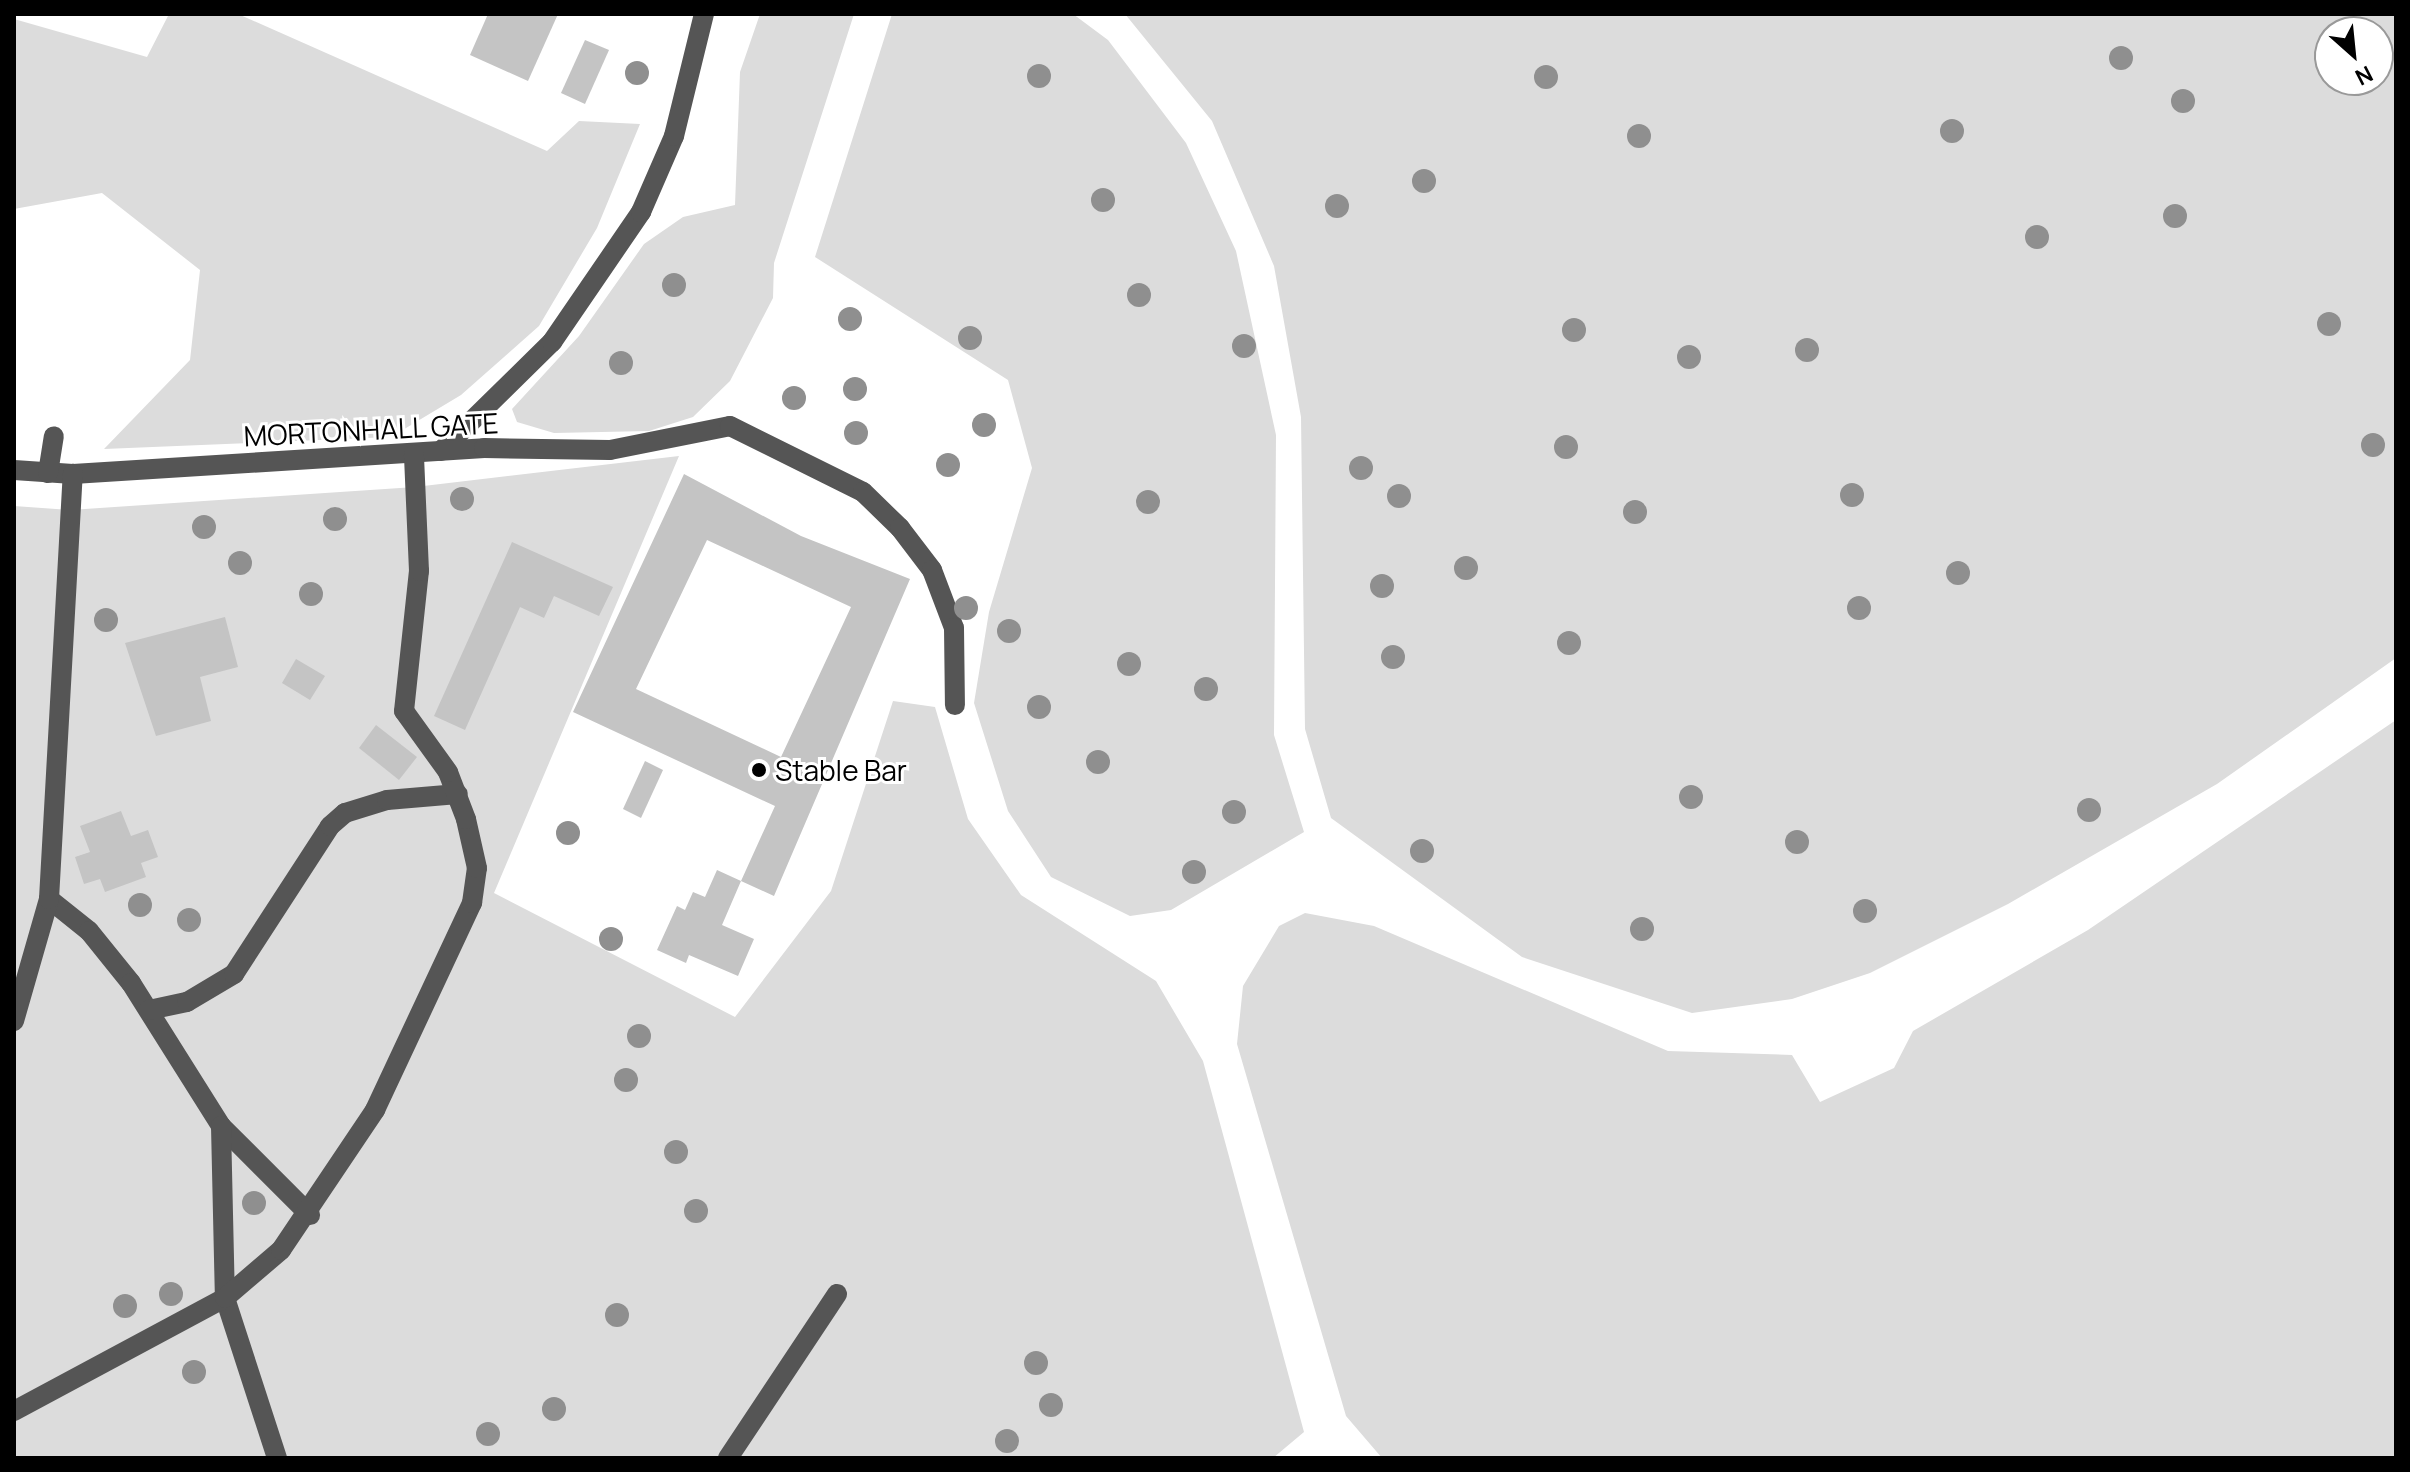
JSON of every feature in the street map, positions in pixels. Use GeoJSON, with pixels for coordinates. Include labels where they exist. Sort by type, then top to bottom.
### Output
{"type":"FeatureCollection","features":[{"type":"Feature","properties":{"kind":"lane"},"geometry":{"type":"LineString","coordinates":[[441,451],[552,342],[641,212],[674,136],[704,14]]}},
{"type":"Feature","properties":{"kind":"lane","name":"MORTONHALL GATE"},"geometry":{"type":"LineString","coordinates":[[14,470],[73,474],[441,451],[610,450],[730,426],[863,492],[900,528],[932,570],[954,628],[955,705]]}},
{"type":"Feature","properties":{"kind":"lane"},"geometry":{"type":"LineString","coordinates":[[48,473],[54,436]]}},
{"type":"Feature","properties":{"kind":"lane"},"geometry":{"type":"LineString","coordinates":[[14,1411],[225,1298],[273,1259],[310,1215],[375,1110],[472,903],[476,848],[458,794],[404,711],[418,581],[414,455]]}},
{"type":"Feature","properties":{"kind":"lane"},"geometry":{"type":"LineString","coordinates":[[14,1021],[49,899],[73,474]]}},
{"type":"Feature","properties":{"kind":"lane"},"geometry":{"type":"LineString","coordinates":[[149,1010],[187,1002],[234,974],[330,826],[345,813],[387,800],[458,794]]}},
{"type":"Feature","properties":{"kind":"lane"},"geometry":{"type":"LineString","coordinates":[[49,899],[89,931],[149,1010],[221,1126],[310,1215]]}},
{"type":"Feature","properties":{"kind":"lane"},"geometry":{"type":"LineString","coordinates":[[221,1126],[225,1298],[277,1458]]}},
{"type":"Feature","properties":{"kind":"lane"},"geometry":{"type":"LineString","coordinates":[[728,1458],[837,1294]]}},
{"type":"Feature","properties":{"kind":"shaded area"},"geometry":{"type":"Polygon","coordinates":[[[169,14],[238,14],[547,151],[579,121],[640,124],[597,228],[539,326],[461,395],[391,437],[104,449],[190,360],[200,270],[102,193],[14,209],[14,19],[147,57],[169,14]]]}},
{"type":"Feature","properties":{"kind":"shaded area"},"geometry":{"type":"Polygon","coordinates":[[[760,14],[854,14],[774,263],[773,298],[730,381],[693,417],[649,431],[554,433],[517,422],[512,409],[579,336],[644,244],[683,217],[735,205],[740,72],[760,14]]]}},
{"type":"Feature","properties":{"kind":"shaded area"},"geometry":{"type":"Polygon","coordinates":[[[892,14],[1073,14],[1108,40],[1186,143],[1236,251],[1276,435],[1274,735],[1304,832],[1171,910],[1130,916],[1051,877],[1008,811],[974,703],[989,612],[1032,468],[1008,380],[815,257],[892,14]]]}},
{"type":"Feature","properties":{"kind":"shaded area"},"geometry":{"type":"Polygon","coordinates":[[[1125,14],[2396,14],[2396,658],[2217,784],[2008,904],[1870,973],[1792,999],[1692,1013],[1522,957],[1331,818],[1305,729],[1301,417],[1274,266],[1212,121],[1125,14]]]}},
{"type":"Feature","properties":{"kind":"shaded area"},"geometry":{"type":"Polygon","coordinates":[[[679,456],[494,893],[735,1017],[831,891],[893,701],[935,707],[968,819],[1021,895],[1156,981],[1203,1061],[1304,1432],[1273,1458],[14,1458],[14,506],[70,510],[415,487],[679,456]]]}},
{"type":"Feature","properties":{"kind":"shaded area"},"geometry":{"type":"Polygon","coordinates":[[[2396,720],[2396,1458],[1382,1458],[1346,1416],[1237,1044],[1243,986],[1279,926],[1305,913],[1374,926],[1668,1051],[1792,1055],[1820,1102],[1894,1068],[1913,1031],[2088,930],[2396,720]]]}},
{"type":"Feature","properties":{"kind":"building"},"geometry":{"type":"Polygon","coordinates":[[[488,14],[558,14],[528,81],[470,55],[488,14]]]}},
{"type":"Feature","properties":{"kind":"building"},"geometry":{"type":"Polygon","coordinates":[[[585,40],[609,50],[585,104],[561,93],[585,40]]]}},
{"type":"Feature","properties":{"kind":"building"},"geometry":{"type":"Polygon","coordinates":[[[684,474],[801,536],[910,579],[774,896],[741,881],[775,806],[573,712],[684,474]],[[707,540],[636,689],[781,757],[851,607],[707,540]]]}},
{"type":"Feature","properties":{"kind":"building"},"geometry":{"type":"Polygon","coordinates":[[[512,542],[613,587],[599,616],[554,596],[544,618],[520,607],[465,730],[434,716],[512,542]]]}},
{"type":"Feature","properties":{"kind":"building"},"geometry":{"type":"Polygon","coordinates":[[[225,617],[238,667],[200,677],[211,721],[156,736],[125,643],[225,617]]]}},
{"type":"Feature","properties":{"kind":"building"},"geometry":{"type":"Polygon","coordinates":[[[296,659],[325,676],[310,700],[282,683],[296,659]]]}},
{"type":"Feature","properties":{"kind":"building"},"geometry":{"type":"Polygon","coordinates":[[[376,725],[417,757],[399,780],[359,748],[376,725]]]}},
{"type":"Feature","properties":{"kind":"building"},"geometry":{"type":"Polygon","coordinates":[[[645,761],[663,770],[641,818],[623,809],[645,761]]]}},
{"type":"Feature","properties":{"kind":"building"},"geometry":{"type":"Polygon","coordinates":[[[121,811],[131,836],[148,830],[158,857],[141,863],[146,877],[105,892],[100,879],[84,884],[75,857],[90,852],[80,826],[121,811]]]}},
{"type":"Feature","properties":{"kind":"building"},"geometry":{"type":"Polygon","coordinates":[[[717,870],[741,881],[722,925],[754,939],[738,976],[689,955],[686,963],[657,950],[677,906],[685,910],[693,892],[705,897],[717,870]]]}},
{"type":"Feature","properties":{"kind":"place","name":"Stable Bar"},"geometry":{"type":"Point","coordinates":[759,770]}}]}
